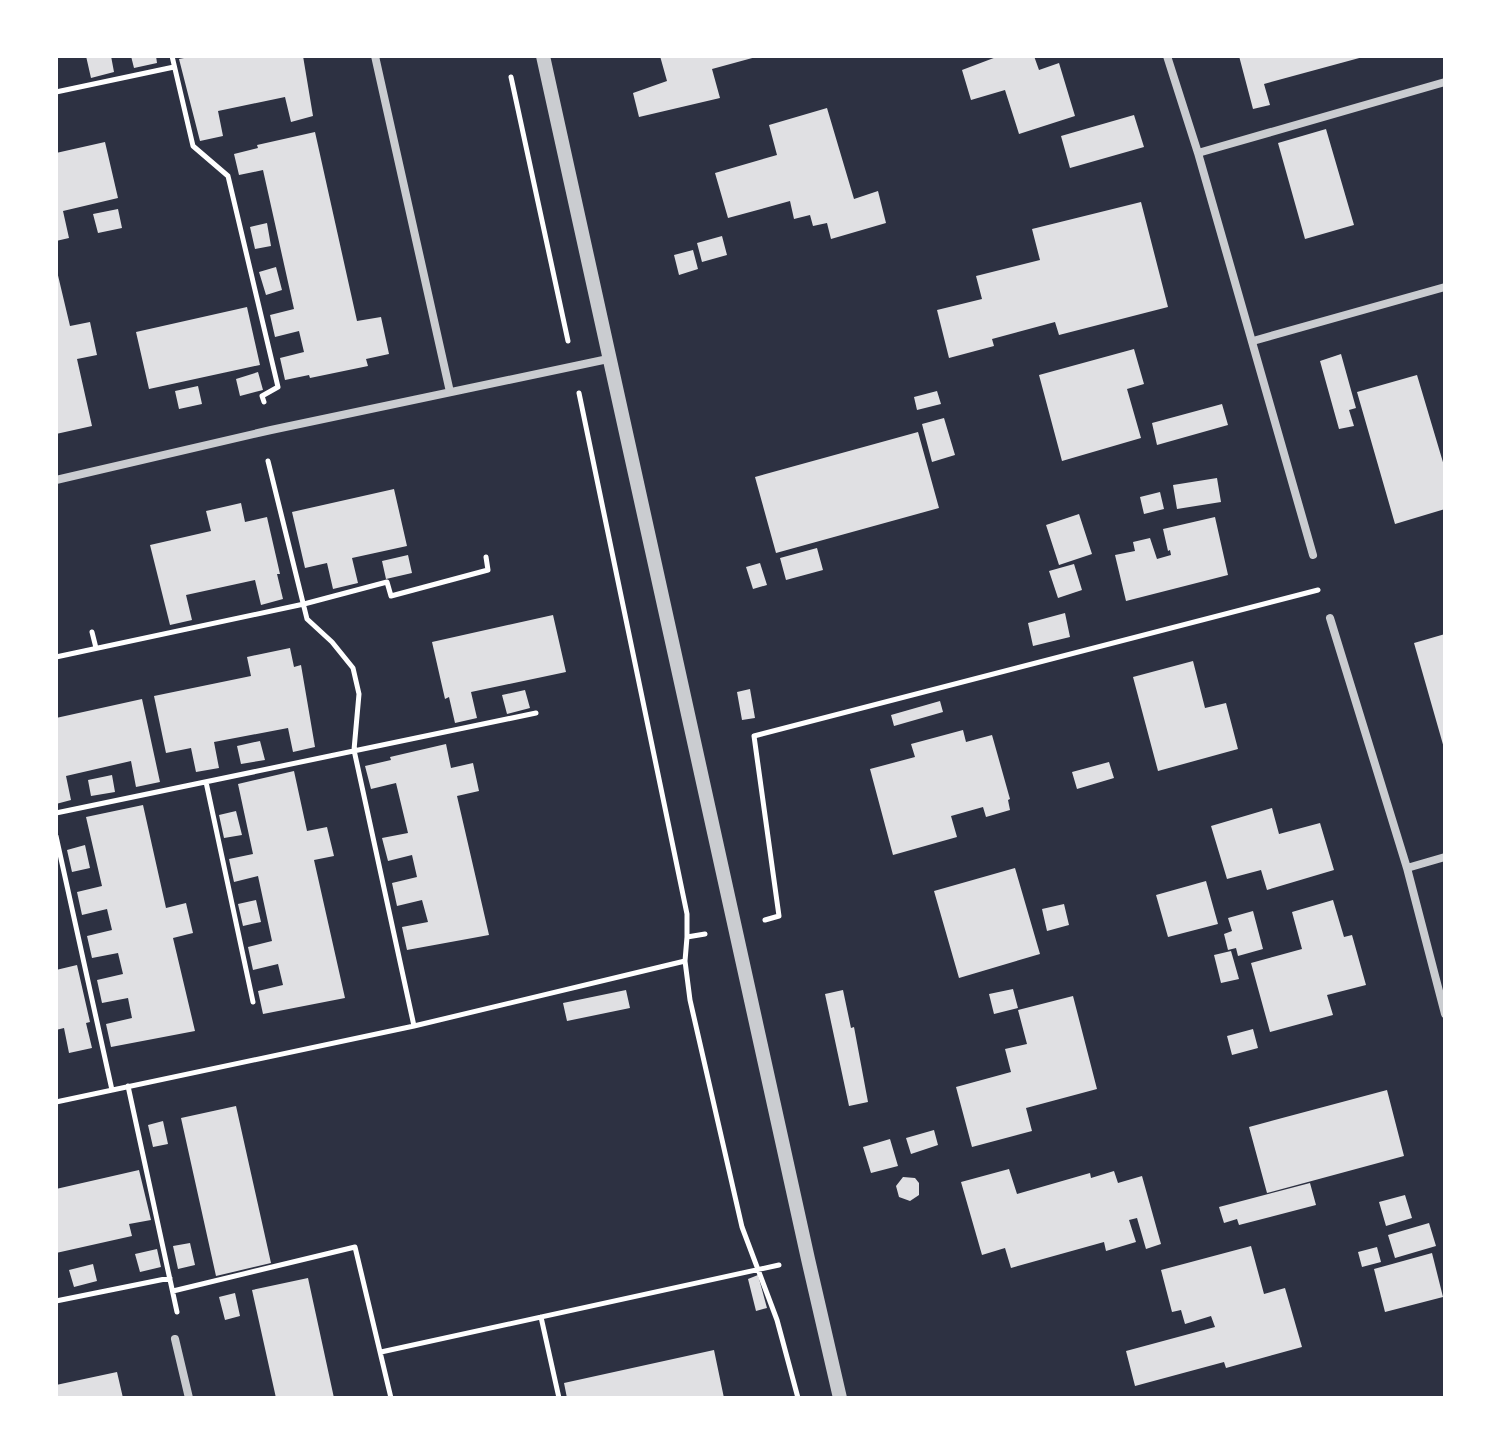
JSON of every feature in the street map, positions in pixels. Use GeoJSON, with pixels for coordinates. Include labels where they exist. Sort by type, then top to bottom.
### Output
{"type":"FeatureCollection","features":[{"type":"Feature","properties":{"kind":"street"},"geometry":{"type":"LineString","coordinates":[[375,56],[450,392]]}},
{"type":"Feature","properties":{"kind":"street"},"geometry":{"type":"LineString","coordinates":[[543,56],[840,1398]]}},
{"type":"Feature","properties":{"kind":"street"},"geometry":{"type":"LineString","coordinates":[[1167,56],[1198,153],[1313,555]]}},
{"type":"Feature","properties":{"kind":"street"},"geometry":{"type":"LineString","coordinates":[[1198,153],[1445,82]]}},
{"type":"Feature","properties":{"kind":"street"},"geometry":{"type":"LineString","coordinates":[[1253,341],[1445,287]]}},
{"type":"Feature","properties":{"kind":"street"},"geometry":{"type":"LineString","coordinates":[[56,480],[608,359]]}},
{"type":"Feature","properties":{"kind":"street"},"geometry":{"type":"LineString","coordinates":[[1330,618],[1407,868],[1445,1014]]}},
{"type":"Feature","properties":{"kind":"street"},"geometry":{"type":"LineString","coordinates":[[1407,868],[1445,857]]}},
{"type":"Feature","properties":{"kind":"street"},"geometry":{"type":"LineString","coordinates":[[175,1339],[189,1398]]}},
{"type":"Feature","properties":{"kind":"path"},"geometry":{"type":"LineString","coordinates":[[172,56],[193,146],[228,176],[278,387],[262,396],[266,432],[307,619],[332,642],[353,668],[359,694],[354,750],[414,1026]]}},
{"type":"Feature","properties":{"kind":"path"},"geometry":{"type":"LineString","coordinates":[[56,92],[174,67]]}},
{"type":"Feature","properties":{"kind":"path"},"geometry":{"type":"LineString","coordinates":[[510,71],[687,914],[685,961],[690,1000],[742,1227],[759,1269],[798,1398]]}},
{"type":"Feature","properties":{"kind":"path"},"geometry":{"type":"LineString","coordinates":[[687,937],[736,930],[779,916],[754,736],[1322,589],[1313,555]]}},
{"type":"Feature","properties":{"kind":"path"},"geometry":{"type":"LineString","coordinates":[[56,657],[304,604],[387,582],[391,596],[488,570],[486,557]]}},
{"type":"Feature","properties":{"kind":"path"},"geometry":{"type":"LineString","coordinates":[[92,632],[96,648]]}},
{"type":"Feature","properties":{"kind":"path"},"geometry":{"type":"LineString","coordinates":[[56,813],[536,713]]}},
{"type":"Feature","properties":{"kind":"path"},"geometry":{"type":"LineString","coordinates":[[206,782],[253,1002]]}},
{"type":"Feature","properties":{"kind":"path"},"geometry":{"type":"LineString","coordinates":[[56,836],[112,1090]]}},
{"type":"Feature","properties":{"kind":"path"},"geometry":{"type":"LineString","coordinates":[[56,1102],[414,1026],[685,961]]}},
{"type":"Feature","properties":{"kind":"path"},"geometry":{"type":"LineString","coordinates":[[128,1086],[181,1330],[175,1339]]}},
{"type":"Feature","properties":{"kind":"path"},"geometry":{"type":"LineString","coordinates":[[173,1291],[355,1247],[391,1398]]}},
{"type":"Feature","properties":{"kind":"path"},"geometry":{"type":"LineString","coordinates":[[381,1352],[808,1259]]}},
{"type":"Feature","properties":{"kind":"path"},"geometry":{"type":"LineString","coordinates":[[56,1301],[170,1278]]}},
{"type":"Feature","properties":{"kind":"path"},"geometry":{"type":"LineString","coordinates":[[541,1317],[559,1398]]}},
{"type":"Feature","properties":{"kind":"building"},"geometry":{"type":"Polygon","coordinates":[[[86,56],[111,56],[114,72],[91,78],[86,56]]]}},
{"type":"Feature","properties":{"kind":"building"},"geometry":{"type":"Polygon","coordinates":[[[131,56],[156,56],[157,63],[134,68],[131,56]]]}},
{"type":"Feature","properties":{"kind":"building"},"geometry":{"type":"Polygon","coordinates":[[[194,56],[303,56],[313,116],[291,122],[285,97],[218,111],[223,136],[200,141],[179,59],[194,56]]]}},
{"type":"Feature","properties":{"kind":"building"},"geometry":{"type":"Polygon","coordinates":[[[660,56],[756,57],[712,69],[720,98],[639,117],[633,93],[667,81],[660,56]]]}},
{"type":"Feature","properties":{"kind":"building"},"geometry":{"type":"Polygon","coordinates":[[[999,56],[1034,56],[1039,70],[1059,63],[1075,116],[1019,134],[1005,90],[971,100],[962,70],[999,56]]]}},
{"type":"Feature","properties":{"kind":"building"},"geometry":{"type":"Polygon","coordinates":[[[1239,56],[1363,57],[1264,84],[1270,105],[1253,109],[1239,56]]]}},
{"type":"Feature","properties":{"kind":"building"},"geometry":{"type":"Polygon","coordinates":[[[827,108],[854,199],[878,191],[886,223],[831,239],[827,223],[813,226],[810,215],[794,219],[790,201],[728,218],[715,173],[777,155],[769,125],[827,108]]]}},
{"type":"Feature","properties":{"kind":"building"},"geometry":{"type":"Polygon","coordinates":[[[1134,115],[1144,147],[1070,168],[1061,136],[1134,115]]]}},
{"type":"Feature","properties":{"kind":"building"},"geometry":{"type":"Polygon","coordinates":[[[1326,129],[1354,225],[1305,239],[1278,143],[1326,129]]]}},
{"type":"Feature","properties":{"kind":"building"},"geometry":{"type":"Polygon","coordinates":[[[315,132],[357,321],[381,317],[389,354],[366,359],[368,366],[285,380],[280,358],[304,352],[299,331],[275,337],[270,315],[294,309],[263,170],[239,175],[234,154],[258,148],[257,145],[315,132]]]}},
{"type":"Feature","properties":{"kind":"building"},"geometry":{"type":"Polygon","coordinates":[[[105,142],[118,198],[63,211],[69,238],[56,241],[56,153],[105,142]]]}},
{"type":"Feature","properties":{"kind":"building"},"geometry":{"type":"Polygon","coordinates":[[[1141,202],[1168,307],[1059,335],[1055,322],[992,339],[994,346],[949,358],[937,310],[982,299],[976,276],[1040,260],[1032,229],[1141,202]]]}},
{"type":"Feature","properties":{"kind":"building"},"geometry":{"type":"Polygon","coordinates":[[[118,209],[122,228],[98,233],[93,214],[118,209]]]}},
{"type":"Feature","properties":{"kind":"building"},"geometry":{"type":"Polygon","coordinates":[[[267,223],[271,246],[255,249],[250,227],[267,223]]]}},
{"type":"Feature","properties":{"kind":"building"},"geometry":{"type":"Polygon","coordinates":[[[722,236],[727,255],[702,262],[697,243],[722,236]]]}},
{"type":"Feature","properties":{"kind":"building"},"geometry":{"type":"Polygon","coordinates":[[[693,250],[698,269],[679,275],[674,255],[693,250]]]}},
{"type":"Feature","properties":{"kind":"building"},"geometry":{"type":"Polygon","coordinates":[[[56,267],[70,326],[90,322],[97,355],[77,359],[92,426],[56,434],[56,267]]]}},
{"type":"Feature","properties":{"kind":"building"},"geometry":{"type":"Polygon","coordinates":[[[276,267],[282,290],[266,295],[259,272],[276,267]]]}},
{"type":"Feature","properties":{"kind":"building"},"geometry":{"type":"Polygon","coordinates":[[[247,307],[260,365],[149,389],[136,332],[247,307]]]}},
{"type":"Feature","properties":{"kind":"building"},"geometry":{"type":"Polygon","coordinates":[[[1134,349],[1144,384],[1127,389],[1141,438],[1062,461],[1039,375],[1134,349]]]}},
{"type":"Feature","properties":{"kind":"building"},"geometry":{"type":"Polygon","coordinates":[[[1341,354],[1356,408],[1349,410],[1354,426],[1339,429],[1320,361],[1341,354]]]}},
{"type":"Feature","properties":{"kind":"building"},"geometry":{"type":"Polygon","coordinates":[[[258,372],[263,390],[240,396],[236,379],[258,372]]]}},
{"type":"Feature","properties":{"kind":"building"},"geometry":{"type":"Polygon","coordinates":[[[1417,375],[1445,469],[1445,509],[1395,524],[1357,392],[1417,375]]]}},
{"type":"Feature","properties":{"kind":"building"},"geometry":{"type":"Polygon","coordinates":[[[198,386],[202,404],[179,409],[175,391],[198,386]]]}},
{"type":"Feature","properties":{"kind":"building"},"geometry":{"type":"Polygon","coordinates":[[[937,391],[941,404],[917,410],[914,397],[937,391]]]}},
{"type":"Feature","properties":{"kind":"building"},"geometry":{"type":"Polygon","coordinates":[[[1222,404],[1228,425],[1157,445],[1152,423],[1222,404]]]}},
{"type":"Feature","properties":{"kind":"building"},"geometry":{"type":"Polygon","coordinates":[[[944,418],[955,455],[932,462],[922,424],[944,418]]]}},
{"type":"Feature","properties":{"kind":"building"},"geometry":{"type":"Polygon","coordinates":[[[918,432],[939,508],[776,553],[755,477],[918,432]]]}},
{"type":"Feature","properties":{"kind":"building"},"geometry":{"type":"Polygon","coordinates":[[[1217,478],[1221,502],[1177,509],[1173,485],[1217,478]]]}},
{"type":"Feature","properties":{"kind":"building"},"geometry":{"type":"Polygon","coordinates":[[[394,489],[407,546],[352,558],[358,583],[333,589],[327,563],[305,568],[292,512],[394,489]]]}},
{"type":"Feature","properties":{"kind":"building"},"geometry":{"type":"Polygon","coordinates":[[[1160,492],[1164,509],[1144,514],[1140,497],[1160,492]]]}},
{"type":"Feature","properties":{"kind":"building"},"geometry":{"type":"Polygon","coordinates":[[[241,503],[245,522],[267,517],[283,599],[261,605],[255,580],[186,595],[192,620],[170,625],[150,545],[211,531],[206,511],[241,503]]]}},
{"type":"Feature","properties":{"kind":"building"},"geometry":{"type":"Polygon","coordinates":[[[1079,514],[1092,554],[1059,565],[1046,525],[1079,514]]]}},
{"type":"Feature","properties":{"kind":"building"},"geometry":{"type":"Polygon","coordinates":[[[1215,517],[1228,575],[1126,601],[1115,555],[1135,551],[1133,542],[1150,538],[1157,559],[1171,555],[1163,529],[1215,517]]]}},
{"type":"Feature","properties":{"kind":"building"},"geometry":{"type":"Polygon","coordinates":[[[817,548],[823,570],[786,580],[780,558],[817,548]]]}},
{"type":"Feature","properties":{"kind":"building"},"geometry":{"type":"Polygon","coordinates":[[[408,555],[412,573],[386,579],[382,561],[408,555]]]}},
{"type":"Feature","properties":{"kind":"building"},"geometry":{"type":"Polygon","coordinates":[[[760,563],[767,585],[753,589],[746,567],[760,563]]]}},
{"type":"Feature","properties":{"kind":"building"},"geometry":{"type":"Polygon","coordinates":[[[1074,564],[1082,590],[1058,598],[1049,571],[1074,564]]]}},
{"type":"Feature","properties":{"kind":"building"},"geometry":{"type":"Polygon","coordinates":[[[1065,613],[1070,637],[1033,646],[1028,623],[1065,613]]]}},
{"type":"Feature","properties":{"kind":"building"},"geometry":{"type":"Polygon","coordinates":[[[553,615],[566,672],[471,692],[477,718],[455,723],[449,697],[445,699],[432,642],[553,615]]]}},
{"type":"Feature","properties":{"kind":"building"},"geometry":{"type":"Polygon","coordinates":[[[1445,634],[1445,748],[1444,748],[1414,643],[1445,634]]]}},
{"type":"Feature","properties":{"kind":"building"},"geometry":{"type":"Polygon","coordinates":[[[290,648],[294,667],[301,665],[315,747],[293,752],[288,728],[214,742],[219,768],[196,772],[191,748],[166,753],[154,696],[251,676],[247,657],[290,648]]]}},
{"type":"Feature","properties":{"kind":"building"},"geometry":{"type":"Polygon","coordinates":[[[1193,661],[1205,708],[1226,703],[1238,749],[1158,771],[1133,677],[1193,661]]]}},
{"type":"Feature","properties":{"kind":"building"},"geometry":{"type":"Polygon","coordinates":[[[750,689],[755,718],[742,720],[737,692],[750,689]]]}},
{"type":"Feature","properties":{"kind":"building"},"geometry":{"type":"Polygon","coordinates":[[[525,690],[530,708],[507,714],[502,695],[525,690]]]}},
{"type":"Feature","properties":{"kind":"building"},"geometry":{"type":"Polygon","coordinates":[[[142,699],[160,782],[136,787],[131,761],[66,776],[71,800],[56,804],[56,718],[142,699]]]}},
{"type":"Feature","properties":{"kind":"building"},"geometry":{"type":"Polygon","coordinates":[[[940,701],[943,712],[894,726],[891,715],[940,701]]]}},
{"type":"Feature","properties":{"kind":"building"},"geometry":{"type":"Polygon","coordinates":[[[963,730],[966,742],[992,735],[1010,799],[1010,810],[986,817],[983,807],[951,816],[957,837],[893,855],[870,769],[915,757],[911,744],[963,730]]]}},
{"type":"Feature","properties":{"kind":"building"},"geometry":{"type":"Polygon","coordinates":[[[260,741],[265,760],[241,764],[237,746],[260,741]]]}},
{"type":"Feature","properties":{"kind":"building"},"geometry":{"type":"Polygon","coordinates":[[[446,744],[451,768],[473,763],[479,791],[457,796],[489,935],[407,950],[402,927],[428,922],[422,900],[397,906],[392,883],[417,877],[412,855],[388,861],[382,838],[408,833],[396,783],[371,789],[365,766],[446,744]]]}},
{"type":"Feature","properties":{"kind":"building"},"geometry":{"type":"Polygon","coordinates":[[[1109,762],[1114,778],[1077,789],[1072,772],[1109,762]]]}},
{"type":"Feature","properties":{"kind":"building"},"geometry":{"type":"Polygon","coordinates":[[[294,771],[307,831],[327,827],[334,856],[314,860],[345,998],[263,1014],[258,991],[283,985],[278,964],[253,970],[248,947],[272,941],[258,876],[234,882],[229,859],[253,854],[238,784],[294,771]]]}},
{"type":"Feature","properties":{"kind":"building"},"geometry":{"type":"Polygon","coordinates":[[[112,775],[115,792],[91,796],[88,780],[112,775]]]}},
{"type":"Feature","properties":{"kind":"building"},"geometry":{"type":"Polygon","coordinates":[[[143,805],[166,908],[186,903],[193,933],[173,938],[195,1031],[111,1047],[106,1024],[132,1018],[128,998],[102,1003],[97,980],[123,974],[118,953],[92,958],[87,936],[112,930],[107,909],[82,915],[77,892],[102,886],[86,817],[143,805]]]}},
{"type":"Feature","properties":{"kind":"building"},"geometry":{"type":"Polygon","coordinates":[[[1272,808],[1279,834],[1320,823],[1334,870],[1267,890],[1261,870],[1227,879],[1211,826],[1272,808]]]}},
{"type":"Feature","properties":{"kind":"building"},"geometry":{"type":"Polygon","coordinates":[[[236,811],[242,835],[224,838],[219,815],[236,811]]]}},
{"type":"Feature","properties":{"kind":"building"},"geometry":{"type":"Polygon","coordinates":[[[85,845],[90,868],[72,872],[67,850],[85,845]]]}},
{"type":"Feature","properties":{"kind":"building"},"geometry":{"type":"Polygon","coordinates":[[[1015,868],[1040,954],[959,978],[934,891],[1015,868]]]}},
{"type":"Feature","properties":{"kind":"building"},"geometry":{"type":"Polygon","coordinates":[[[1206,881],[1218,924],[1168,937],[1156,895],[1206,881]]]}},
{"type":"Feature","properties":{"kind":"building"},"geometry":{"type":"Polygon","coordinates":[[[256,900],[261,922],[243,926],[238,904],[256,900]]]}},
{"type":"Feature","properties":{"kind":"building"},"geometry":{"type":"Polygon","coordinates":[[[1333,900],[1344,937],[1352,935],[1366,985],[1327,995],[1333,1015],[1270,1032],[1251,963],[1302,949],[1292,912],[1333,900]]]}},
{"type":"Feature","properties":{"kind":"building"},"geometry":{"type":"Polygon","coordinates":[[[1064,904],[1069,925],[1047,931],[1042,909],[1064,904]]]}},
{"type":"Feature","properties":{"kind":"building"},"geometry":{"type":"Polygon","coordinates":[[[1253,911],[1263,949],[1238,956],[1236,948],[1228,950],[1224,934],[1232,931],[1228,918],[1253,911]]]}},
{"type":"Feature","properties":{"kind":"building"},"geometry":{"type":"Polygon","coordinates":[[[1231,951],[1239,979],[1221,983],[1214,955],[1231,951]]]}},
{"type":"Feature","properties":{"kind":"building"},"geometry":{"type":"Polygon","coordinates":[[[77,965],[90,1022],[86,1023],[92,1048],[69,1053],[64,1028],[56,1030],[56,970],[77,965]]]}},
{"type":"Feature","properties":{"kind":"building"},"geometry":{"type":"Polygon","coordinates":[[[1013,989],[1018,1008],[994,1014],[989,994],[1013,989]]]}},
{"type":"Feature","properties":{"kind":"building"},"geometry":{"type":"Polygon","coordinates":[[[626,990],[630,1008],[567,1021],[563,1003],[626,990]]]}},
{"type":"Feature","properties":{"kind":"building"},"geometry":{"type":"Polygon","coordinates":[[[843,990],[851,1028],[854,1027],[868,1102],[849,1106],[825,994],[843,990]]]}},
{"type":"Feature","properties":{"kind":"building"},"geometry":{"type":"Polygon","coordinates":[[[1073,996],[1097,1089],[1026,1108],[1032,1131],[972,1147],[956,1087],[1011,1072],[1005,1049],[1027,1044],[1018,1010],[1073,996]]]}},
{"type":"Feature","properties":{"kind":"building"},"geometry":{"type":"Polygon","coordinates":[[[1253,1029],[1258,1048],[1232,1055],[1227,1036],[1253,1029]]]}},
{"type":"Feature","properties":{"kind":"building"},"geometry":{"type":"Polygon","coordinates":[[[1387,1090],[1404,1156],[1267,1193],[1249,1127],[1387,1090]]]}},
{"type":"Feature","properties":{"kind":"building"},"geometry":{"type":"Polygon","coordinates":[[[236,1106],[271,1263],[216,1276],[181,1118],[236,1106]]]}},
{"type":"Feature","properties":{"kind":"building"},"geometry":{"type":"Polygon","coordinates":[[[163,1121],[168,1144],[153,1147],[148,1125],[163,1121]]]}},
{"type":"Feature","properties":{"kind":"building"},"geometry":{"type":"Polygon","coordinates":[[[934,1130],[938,1145],[911,1154],[906,1138],[934,1130]]]}},
{"type":"Feature","properties":{"kind":"building"},"geometry":{"type":"Polygon","coordinates":[[[890,1139],[898,1166],[871,1173],[863,1147],[890,1139]]]}},
{"type":"Feature","properties":{"kind":"building"},"geometry":{"type":"Polygon","coordinates":[[[1009,1169],[1017,1194],[1090,1173],[1091,1178],[1114,1171],[1118,1183],[1142,1176],[1161,1244],[1146,1249],[1137,1218],[1129,1220],[1136,1242],[1106,1251],[1104,1242],[1011,1268],[1005,1248],[982,1255],[961,1182],[1009,1169]]]}},
{"type":"Feature","properties":{"kind":"building"},"geometry":{"type":"Polygon","coordinates":[[[139,1170],[151,1220],[129,1224],[132,1236],[56,1253],[56,1189],[139,1170]]]}},
{"type":"Feature","properties":{"kind":"building"},"geometry":{"type":"Polygon","coordinates":[[[903,1177],[915,1178],[919,1183],[919,1195],[910,1201],[899,1197],[896,1186],[903,1177]]]}},
{"type":"Feature","properties":{"kind":"building"},"geometry":{"type":"Polygon","coordinates":[[[1310,1183],[1316,1205],[1239,1225],[1237,1219],[1224,1223],[1219,1207],[1310,1183]]]}},
{"type":"Feature","properties":{"kind":"building"},"geometry":{"type":"Polygon","coordinates":[[[1405,1195],[1412,1218],[1386,1226],[1379,1202],[1405,1195]]]}},
{"type":"Feature","properties":{"kind":"building"},"geometry":{"type":"Polygon","coordinates":[[[1429,1223],[1436,1246],[1395,1258],[1388,1235],[1429,1223]]]}},
{"type":"Feature","properties":{"kind":"building"},"geometry":{"type":"Polygon","coordinates":[[[190,1243],[195,1265],[178,1269],[173,1246],[190,1243]]]}},
{"type":"Feature","properties":{"kind":"building"},"geometry":{"type":"Polygon","coordinates":[[[1251,1246],[1264,1294],[1285,1288],[1302,1347],[1226,1368],[1224,1362],[1135,1386],[1126,1351],[1215,1327],[1211,1316],[1185,1324],[1181,1310],[1172,1312],[1161,1270],[1251,1246]]]}},
{"type":"Feature","properties":{"kind":"building"},"geometry":{"type":"Polygon","coordinates":[[[1377,1247],[1381,1262],[1362,1267],[1358,1252],[1377,1247]]]}},
{"type":"Feature","properties":{"kind":"building"},"geometry":{"type":"Polygon","coordinates":[[[157,1249],[161,1267],[140,1272],[135,1254],[157,1249]]]}},
{"type":"Feature","properties":{"kind":"building"},"geometry":{"type":"Polygon","coordinates":[[[1432,1253],[1443,1297],[1385,1312],[1374,1269],[1432,1253]]]}},
{"type":"Feature","properties":{"kind":"building"},"geometry":{"type":"Polygon","coordinates":[[[93,1264],[97,1281],[74,1287],[69,1270],[93,1264]]]}},
{"type":"Feature","properties":{"kind":"building"},"geometry":{"type":"Polygon","coordinates":[[[758,1275],[767,1308],[756,1311],[748,1279],[758,1275]]]}},
{"type":"Feature","properties":{"kind":"building"},"geometry":{"type":"Polygon","coordinates":[[[308,1278],[334,1398],[276,1398],[252,1290],[308,1278]]]}},
{"type":"Feature","properties":{"kind":"building"},"geometry":{"type":"Polygon","coordinates":[[[235,1293],[240,1316],[225,1320],[219,1297],[235,1293]]]}},
{"type":"Feature","properties":{"kind":"building"},"geometry":{"type":"Polygon","coordinates":[[[714,1350],[724,1398],[567,1398],[564,1383],[714,1350]]]}},
{"type":"Feature","properties":{"kind":"building"},"geometry":{"type":"Polygon","coordinates":[[[117,1372],[123,1398],[56,1398],[56,1385],[117,1372]]]}}]}
